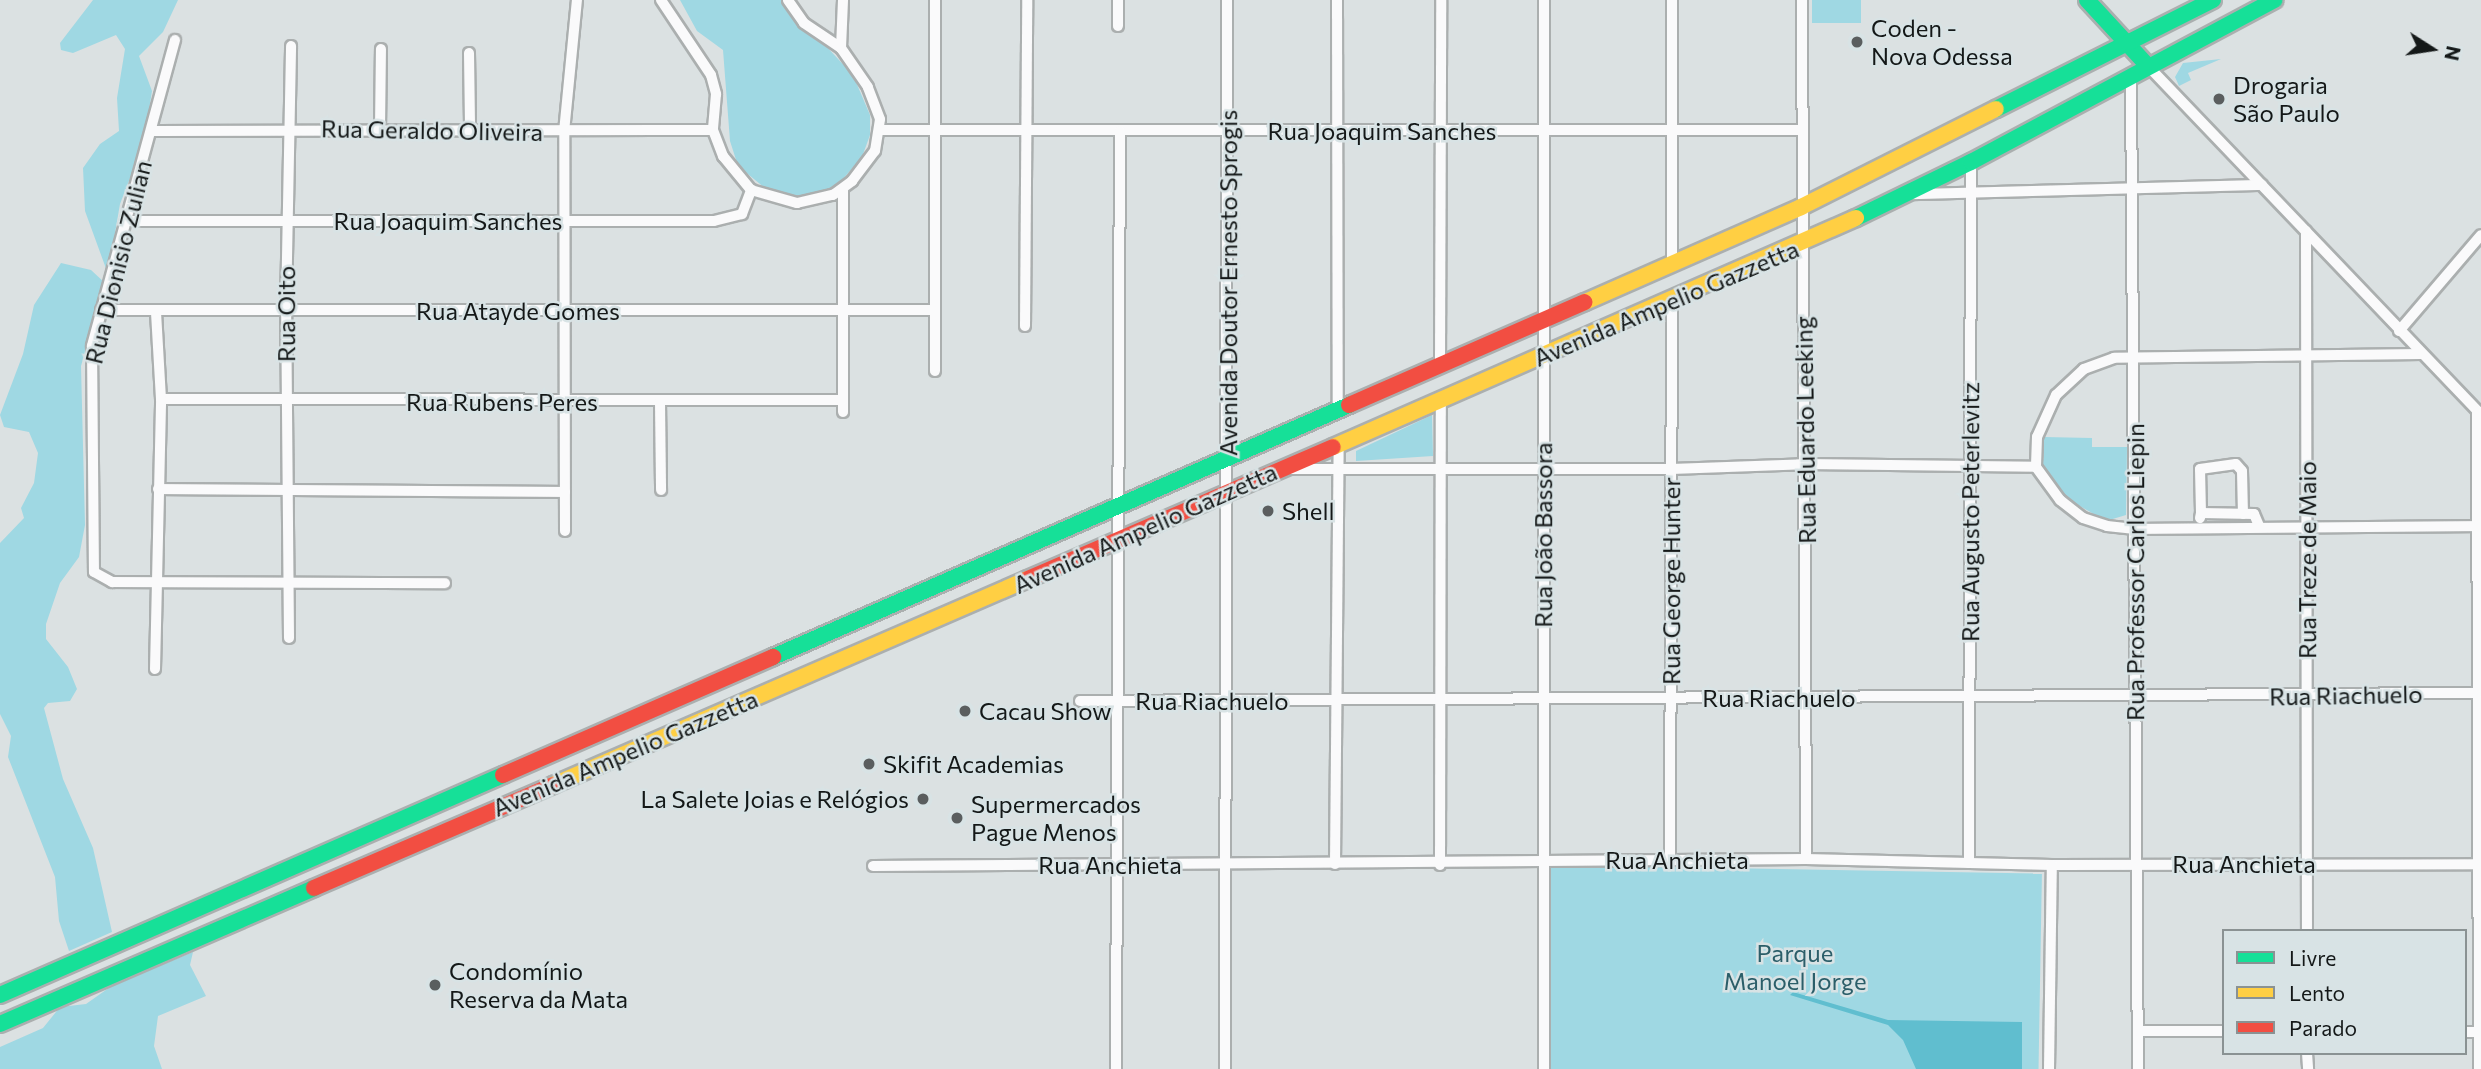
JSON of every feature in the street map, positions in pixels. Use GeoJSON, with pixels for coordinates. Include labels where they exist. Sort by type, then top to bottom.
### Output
{"type":"FeatureCollection","features":[{"type":"Feature","properties":{"kind":"main road"},"geometry":{"type":"LineString","coordinates":[[2087,0],[2148,66]]}},
{"type":"Feature","properties":{"kind":"main road","name":"Avenida Ampelio Gazzetta"},"geometry":{"type":"LineString","coordinates":[[0,995],[1440,362],[1543,321],[1801,207],[2213,0]]}},
{"type":"Feature","properties":{"kind":"main road","name":"Avenida Ampelio Gazzetta"},"geometry":{"type":"LineString","coordinates":[[0,1024],[1119,537],[1802,244],[1971,162],[2275,0]]}},
{"type":"Feature","properties":{"kind":"main road"},"geometry":{"type":"LineString","coordinates":[[857,653],[858,633],[869,615]]}},
{"type":"Feature","properties":{"kind":"main road"},"geometry":{"type":"LineString","coordinates":[[464,793],[472,803],[472,820]]}},
{"type":"Feature","properties":{"kind":"street"},"geometry":{"type":"LineString","coordinates":[[565,531],[564,132],[577,0]]}},
{"type":"Feature","properties":{"kind":"street"},"geometry":{"type":"LineString","coordinates":[[660,0],[711,75],[716,94],[713,130],[723,156],[751,190],[797,203],[820,201],[848,185],[875,151],[880,130],[868,87],[841,48],[804,23],[788,0]]}},
{"type":"Feature","properties":{"kind":"street"},"geometry":{"type":"LineString","coordinates":[[841,48],[843,0]]}},
{"type":"Feature","properties":{"kind":"street"},"geometry":{"type":"LineString","coordinates":[[935,0],[935,371]]}},
{"type":"Feature","properties":{"kind":"street"},"geometry":{"type":"LineString","coordinates":[[1025,326],[1027,0]]}},
{"type":"Feature","properties":{"kind":"street"},"geometry":{"type":"LineString","coordinates":[[1118,0],[1118,26]]}},
{"type":"Feature","properties":{"kind":"street","name":"Avenida Doutor Ernesto Sprogis"},"geometry":{"type":"LineString","coordinates":[[1225,1069],[1227,0]]}},
{"type":"Feature","properties":{"kind":"street"},"geometry":{"type":"LineString","coordinates":[[1337,0],[1338,407]]}},
{"type":"Feature","properties":{"kind":"street"},"geometry":{"type":"LineString","coordinates":[[1440,362],[1441,0]]}},
{"type":"Feature","properties":{"kind":"street","name":"Rua João Bassora"},"geometry":{"type":"LineString","coordinates":[[1544,0],[1543,700],[1540,860],[1544,1069]]}},
{"type":"Feature","properties":{"kind":"street"},"geometry":{"type":"LineString","coordinates":[[1672,0],[1672,263]]}},
{"type":"Feature","properties":{"kind":"street","name":"Rua Eduardo Leeking"},"geometry":{"type":"LineString","coordinates":[[1802,0],[1801,207],[1809,698],[1806,859]]}},
{"type":"Feature","properties":{"kind":"street","name":"Rua Dionisio Zulian"},"geometry":{"type":"LineString","coordinates":[[156,582],[113,582],[94,572],[89,364],[175,40]]}},
{"type":"Feature","properties":{"kind":"street","name":"Rua Oito"},"geometry":{"type":"LineString","coordinates":[[289,638],[285,400],[291,46]]}},
{"type":"Feature","properties":{"kind":"street"},"geometry":{"type":"LineString","coordinates":[[380,128],[381,49]]}},
{"type":"Feature","properties":{"kind":"street"},"geometry":{"type":"LineString","coordinates":[[469,53],[470,127]]}},
{"type":"Feature","properties":{"kind":"street"},"geometry":{"type":"LineString","coordinates":[[2148,66],[2479,413],[2479,1069]]}},
{"type":"Feature","properties":{"kind":"street","name":"Rua Professor Carlos Liepin"},"geometry":{"type":"LineString","coordinates":[[2131,76],[2134,187],[2138,1069]]}},
{"type":"Feature","properties":{"kind":"street","name":"Rua Geraldo Oliveira"},"geometry":{"type":"LineString","coordinates":[[152,131],[470,127],[564,132],[713,130]]}},
{"type":"Feature","properties":{"kind":"street","name":"Rua Joaquim Sanches"},"geometry":{"type":"LineString","coordinates":[[880,130],[1801,130]]}},
{"type":"Feature","properties":{"kind":"street"},"geometry":{"type":"LineString","coordinates":[[1116,1069],[1119,131]]}},
{"type":"Feature","properties":{"kind":"street","name":"Rua Augusto Peterlevitz"},"geometry":{"type":"LineString","coordinates":[[1969,863],[1971,162]]}},
{"type":"Feature","properties":{"kind":"street"},"geometry":{"type":"LineString","coordinates":[[843,412],[848,185]]}},
{"type":"Feature","properties":{"kind":"street"},"geometry":{"type":"LineString","coordinates":[[1901,194],[2262,186]]}},
{"type":"Feature","properties":{"kind":"street","name":"Rua Joaquim Sanches"},"geometry":{"type":"LineString","coordinates":[[126,221],[565,222],[730,219],[742,214],[751,190]]}},
{"type":"Feature","properties":{"kind":"street","name":"Rua Treze de Maio"},"geometry":{"type":"LineString","coordinates":[[2306,231],[2307,929]]}},
{"type":"Feature","properties":{"kind":"street"},"geometry":{"type":"LineString","coordinates":[[2399,331],[2481,235]]}},
{"type":"Feature","properties":{"kind":"street","name":"Rua George Hunter"},"geometry":{"type":"LineString","coordinates":[[1670,861],[1672,300]]}},
{"type":"Feature","properties":{"kind":"street","name":"Rua Atayde Gomes"},"geometry":{"type":"LineString","coordinates":[[102,310],[844,313],[935,310]]}},
{"type":"Feature","properties":{"kind":"street"},"geometry":{"type":"LineString","coordinates":[[155,669],[161,399],[156,312]]}},
{"type":"Feature","properties":{"kind":"street"},"geometry":{"type":"LineString","coordinates":[[2421,354],[2114,359],[2084,369],[2056,395],[2037,437],[2036,467],[2045,485],[2083,518],[2135,529],[2307,524],[2479,526]]}},
{"type":"Feature","properties":{"kind":"street","name":"Rua Rubens Peres"},"geometry":{"type":"LineString","coordinates":[[161,399],[660,403],[843,400]]}},
{"type":"Feature","properties":{"kind":"street"},"geometry":{"type":"LineString","coordinates":[[1440,865],[1438,700],[1441,400]]}},
{"type":"Feature","properties":{"kind":"street"},"geometry":{"type":"LineString","coordinates":[[660,403],[661,490]]}},
{"type":"Feature","properties":{"kind":"street"},"geometry":{"type":"LineString","coordinates":[[1335,864],[1339,444]]}},
{"type":"Feature","properties":{"kind":"street"},"geometry":{"type":"LineString","coordinates":[[1278,469],[1671,469],[1805,464],[2036,467]]}},
{"type":"Feature","properties":{"kind":"street"},"geometry":{"type":"LineString","coordinates":[[2200,527],[2200,469],[2236,464],[2242,471],[2243,513]]}},
{"type":"Feature","properties":{"kind":"street"},"geometry":{"type":"LineString","coordinates":[[158,489],[565,492]]}},
{"type":"Feature","properties":{"kind":"street"},"geometry":{"type":"LineString","coordinates":[[2201,513],[2243,513],[2257,516],[2259,526]]}},
{"type":"Feature","properties":{"kind":"street"},"geometry":{"type":"LineString","coordinates":[[156,582],[445,583]]}},
{"type":"Feature","properties":{"kind":"street","name":"Rua Riachuelo"},"geometry":{"type":"LineString","coordinates":[[1080,701],[1336,702],[2478,693]]}},
{"type":"Feature","properties":{"kind":"street","name":"Rua Anchieta"},"geometry":{"type":"LineString","coordinates":[[873,866],[1440,865],[1540,860],[1806,859],[2052,865],[2480,864]]}},
{"type":"Feature","properties":{"kind":"street"},"geometry":{"type":"LineString","coordinates":[[2049,1069],[2052,865]]}},
{"type":"Feature","properties":{"kind":"street"},"geometry":{"type":"LineString","coordinates":[[2139,1031],[2222,1031]]}},
{"type":"Feature","properties":{"kind":"green space"},"geometry":{"type":"Polygon","coordinates":[[[93,0],[178,0],[163,32],[139,56],[152,91],[144,142],[120,204],[108,274],[85,211],[83,168],[100,144],[119,131],[117,98],[125,49],[116,35],[73,53],[61,50],[60,43],[93,0]]]}},
{"type":"Feature","properties":{"kind":"green space"},"geometry":{"type":"Polygon","coordinates":[[[680,0],[783,0],[853,75],[870,115],[870,135],[862,157],[830,194],[807,201],[771,193],[738,166],[730,141],[723,50],[697,31],[680,0]]]}},
{"type":"Feature","properties":{"kind":"green space"},"geometry":{"type":"Polygon","coordinates":[[[1812,0],[1861,0],[1861,23],[1812,23],[1812,0]]]}},
{"type":"Feature","properties":{"kind":"green space"},"geometry":{"type":"Polygon","coordinates":[[[2221,59],[2188,73],[2191,80],[2179,86],[2175,77],[2183,63],[2221,59]]]}},
{"type":"Feature","properties":{"kind":"green space"},"geometry":{"type":"Polygon","coordinates":[[[61,263],[91,270],[105,283],[81,366],[85,525],[79,557],[60,583],[46,624],[46,639],[68,667],[77,689],[70,701],[48,703],[44,708],[63,779],[93,848],[112,932],[69,951],[59,921],[55,877],[8,757],[11,736],[0,714],[0,543],[24,518],[21,508],[34,483],[38,453],[29,432],[4,427],[0,415],[23,354],[34,305],[61,263]]]}},
{"type":"Feature","properties":{"kind":"green space"},"geometry":{"type":"Polygon","coordinates":[[[1432,415],[1433,456],[1356,461],[1356,451],[1432,415]]]}},
{"type":"Feature","properties":{"kind":"green space"},"geometry":{"type":"Polygon","coordinates":[[[2044,437],[2092,438],[2092,447],[2127,447],[2126,515],[2106,521],[2064,497],[2050,483],[2043,465],[2044,437]]]}},
{"type":"Feature","properties":{"kind":"green space","name":"Parque Manoel Jorge"},"geometry":{"type":"Polygon","coordinates":[[[1549,865],[2042,874],[2039,1069],[1545,1069],[1549,865]]]}},
{"type":"Feature","properties":{"kind":"green space"},"geometry":{"type":"Polygon","coordinates":[[[193,952],[190,965],[206,996],[158,1016],[154,1046],[162,1069],[0,1069],[0,1047],[43,1028],[60,1007],[86,1004],[113,985],[193,952]]]}},
{"type":"Feature","properties":{"kind":"shaded area"},"geometry":{"type":"Polygon","coordinates":[[[1793,992],[1888,1020],[2022,1022],[2022,1069],[1916,1069],[1903,1040],[1888,1025],[1790,995],[1793,992]]]}},
{"type":"Feature","properties":{"kind":"traffic: fast"},"geometry":{"type":"LineString","coordinates":[[2087,0],[2148,66]]}},
{"type":"Feature","properties":{"kind":"traffic: fast"},"geometry":{"type":"LineString","coordinates":[[1996,109],[2213,0]]}},
{"type":"Feature","properties":{"kind":"traffic: fast"},"geometry":{"type":"LineString","coordinates":[[1856,218],[1971,162],[2275,0]]}},
{"type":"Feature","properties":{"kind":"traffic: fast"},"geometry":{"type":"LineString","coordinates":[[773,657],[1349,405]]}},
{"type":"Feature","properties":{"kind":"traffic: fast"},"geometry":{"type":"LineString","coordinates":[[0,995],[503,775]]}},
{"type":"Feature","properties":{"kind":"traffic: fast"},"geometry":{"type":"LineString","coordinates":[[0,1024],[314,888]]}},
{"type":"Feature","properties":{"kind":"traffic: slow"},"geometry":{"type":"LineString","coordinates":[[1585,302],[1801,207],[1996,109]]}},
{"type":"Feature","properties":{"kind":"traffic: slow"},"geometry":{"type":"LineString","coordinates":[[1333,447],[1856,218]]}},
{"type":"Feature","properties":{"kind":"traffic: slow"},"geometry":{"type":"LineString","coordinates":[[553,785],[1028,579]]}},
{"type":"Feature","properties":{"kind":"traffic: jam"},"geometry":{"type":"LineString","coordinates":[[1349,405],[1585,302]]}},
{"type":"Feature","properties":{"kind":"traffic: jam"},"geometry":{"type":"LineString","coordinates":[[1028,579],[1333,447]]}},
{"type":"Feature","properties":{"kind":"traffic: jam"},"geometry":{"type":"LineString","coordinates":[[503,775],[773,657]]}},
{"type":"Feature","properties":{"kind":"traffic: jam"},"geometry":{"type":"LineString","coordinates":[[314,888],[553,785]]}},
{"type":"Feature","properties":{"kind":"place","name":"Coden - Nova Odessa"},"geometry":{"type":"Point","coordinates":[1857,42]}},
{"type":"Feature","properties":{"kind":"place","name":"Drogaria São Paulo"},"geometry":{"type":"Point","coordinates":[2219,99]}},
{"type":"Feature","properties":{"kind":"place","name":"Shell"},"geometry":{"type":"Point","coordinates":[1268,511]}},
{"type":"Feature","properties":{"kind":"place","name":"Cacau Show"},"geometry":{"type":"Point","coordinates":[965,711]}},
{"type":"Feature","properties":{"kind":"place","name":"Skifit Academias"},"geometry":{"type":"Point","coordinates":[869,764]}},
{"type":"Feature","properties":{"kind":"place","name":"La Salete Joias e Relógios"},"geometry":{"type":"Point","coordinates":[923,799]}},
{"type":"Feature","properties":{"kind":"place","name":"Supermercados Pague Menos"},"geometry":{"type":"Point","coordinates":[957,818]}},
{"type":"Feature","properties":{"kind":"place","name":"Condomínio Reserva da Mata"},"geometry":{"type":"Point","coordinates":[435,985]}}]}
